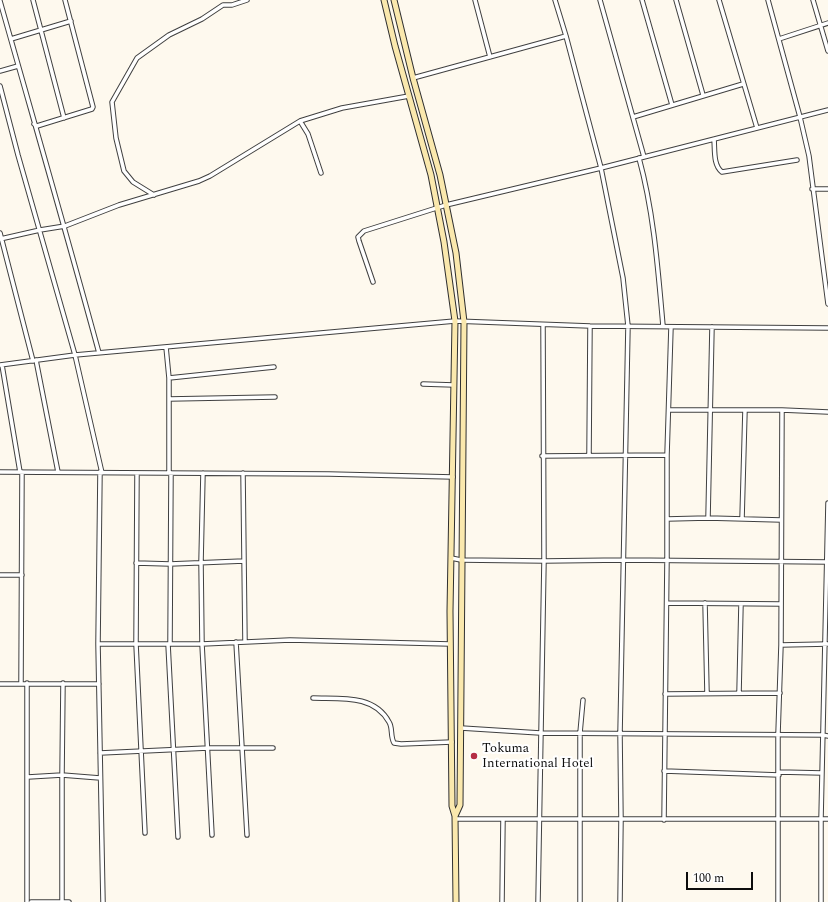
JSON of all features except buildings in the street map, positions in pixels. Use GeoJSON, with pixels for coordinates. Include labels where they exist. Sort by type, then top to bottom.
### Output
{"type":"FeatureCollection","features":[{"type":"Feature","properties":{"kind":"main road"},"geometry":{"type":"LineString","coordinates":[[384,0],[395,46],[431,175],[444,242],[455,321],[450,644],[452,806],[455,818],[456,902]]}},
{"type":"Feature","properties":{"kind":"main road"},"geometry":{"type":"LineString","coordinates":[[394,0],[413,78],[440,175],[456,253],[464,322],[460,805],[455,818]]}},
{"type":"Feature","properties":{"kind":"street"},"geometry":{"type":"LineString","coordinates":[[33,0],[64,118]]}},
{"type":"Feature","properties":{"kind":"street"},"geometry":{"type":"LineString","coordinates":[[34,124],[37,126],[93,108],[65,0]]}},
{"type":"Feature","properties":{"kind":"street"},"geometry":{"type":"LineString","coordinates":[[154,195],[133,182],[124,171],[116,138],[112,108],[114,97],[137,58],[169,35],[202,19],[223,5],[237,4],[247,0]]}},
{"type":"Feature","properties":{"kind":"street"},"geometry":{"type":"LineString","coordinates":[[475,0],[490,57]]}},
{"type":"Feature","properties":{"kind":"street"},"geometry":{"type":"LineString","coordinates":[[556,0],[601,168],[623,278],[628,326],[620,734],[620,902]]}},
{"type":"Feature","properties":{"kind":"street"},"geometry":{"type":"LineString","coordinates":[[600,0],[644,157]]}},
{"type":"Feature","properties":{"kind":"street"},"geometry":{"type":"LineString","coordinates":[[642,0],[672,104]]}},
{"type":"Feature","properties":{"kind":"street"},"geometry":{"type":"LineString","coordinates":[[676,0],[702,95]]}},
{"type":"Feature","properties":{"kind":"street"},"geometry":{"type":"LineString","coordinates":[[719,0],[757,128]]}},
{"type":"Feature","properties":{"kind":"street"},"geometry":{"type":"LineString","coordinates":[[768,0],[809,156],[812,189],[828,304]]}},
{"type":"Feature","properties":{"kind":"street"},"geometry":{"type":"LineString","coordinates":[[813,0],[828,51]]}},
{"type":"Feature","properties":{"kind":"street"},"geometry":{"type":"LineString","coordinates":[[0,1],[34,124],[65,226],[99,353]]}},
{"type":"Feature","properties":{"kind":"street"},"geometry":{"type":"LineString","coordinates":[[11,39],[70,21]]}},
{"type":"Feature","properties":{"kind":"street"},"geometry":{"type":"LineString","coordinates":[[779,39],[828,23]]}},
{"type":"Feature","properties":{"kind":"street"},"geometry":{"type":"LineString","coordinates":[[413,78],[566,36]]}},
{"type":"Feature","properties":{"kind":"street"},"geometry":{"type":"LineString","coordinates":[[0,70],[18,66]]}},
{"type":"Feature","properties":{"kind":"street"},"geometry":{"type":"LineString","coordinates":[[633,117],[672,104],[743,84]]}},
{"type":"Feature","properties":{"kind":"street"},"geometry":{"type":"LineString","coordinates":[[0,86],[75,355],[101,472],[98,644],[102,902]]}},
{"type":"Feature","properties":{"kind":"street"},"geometry":{"type":"LineString","coordinates":[[1,239],[65,226],[119,205],[184,187],[210,176],[300,121],[342,108],[409,96]]}},
{"type":"Feature","properties":{"kind":"street"},"geometry":{"type":"LineString","coordinates":[[374,282],[358,237],[364,231],[446,205],[601,168],[828,110]]}},
{"type":"Feature","properties":{"kind":"street"},"geometry":{"type":"LineString","coordinates":[[300,121],[308,134],[321,173]]}},
{"type":"Feature","properties":{"kind":"street"},"geometry":{"type":"LineString","coordinates":[[714,139],[716,163],[722,172],[797,160]]}},
{"type":"Feature","properties":{"kind":"street"},"geometry":{"type":"LineString","coordinates":[[639,158],[652,221],[663,326]]}},
{"type":"Feature","properties":{"kind":"street"},"geometry":{"type":"LineString","coordinates":[[812,189],[828,189]]}},
{"type":"Feature","properties":{"kind":"street"},"geometry":{"type":"LineString","coordinates":[[0,233],[35,360],[58,472]]}},
{"type":"Feature","properties":{"kind":"street"},"geometry":{"type":"LineString","coordinates":[[822,254],[828,253]]}},
{"type":"Feature","properties":{"kind":"street"},"geometry":{"type":"LineString","coordinates":[[21,683],[21,472],[1,364],[75,355],[455,321],[590,326],[828,328]]}},
{"type":"Feature","properties":{"kind":"street"},"geometry":{"type":"LineString","coordinates":[[538,902],[544,561],[542,456],[543,325]]}},
{"type":"Feature","properties":{"kind":"street"},"geometry":{"type":"LineString","coordinates":[[589,456],[590,326]]}},
{"type":"Feature","properties":{"kind":"street"},"geometry":{"type":"LineString","coordinates":[[664,820],[667,603],[667,455],[671,327]]}},
{"type":"Feature","properties":{"kind":"street"},"geometry":{"type":"LineString","coordinates":[[708,518],[712,327]]}},
{"type":"Feature","properties":{"kind":"street"},"geometry":{"type":"LineString","coordinates":[[166,347],[169,378],[170,473],[169,644],[178,837]]}},
{"type":"Feature","properties":{"kind":"street"},"geometry":{"type":"LineString","coordinates":[[169,378],[274,367]]}},
{"type":"Feature","properties":{"kind":"street"},"geometry":{"type":"LineString","coordinates":[[423,384],[454,384]]}},
{"type":"Feature","properties":{"kind":"street"},"geometry":{"type":"LineString","coordinates":[[169,399],[275,396]]}},
{"type":"Feature","properties":{"kind":"street"},"geometry":{"type":"LineString","coordinates":[[669,410],[710,409],[828,412]]}},
{"type":"Feature","properties":{"kind":"street"},"geometry":{"type":"LineString","coordinates":[[742,519],[744,410]]}},
{"type":"Feature","properties":{"kind":"street"},"geometry":{"type":"LineString","coordinates":[[778,902],[778,734],[781,645],[782,410]]}},
{"type":"Feature","properties":{"kind":"street"},"geometry":{"type":"LineString","coordinates":[[542,456],[667,455]]}},
{"type":"Feature","properties":{"kind":"street"},"geometry":{"type":"LineString","coordinates":[[0,472],[243,473],[453,477]]}},
{"type":"Feature","properties":{"kind":"street"},"geometry":{"type":"LineString","coordinates":[[136,473],[136,644],[145,833]]}},
{"type":"Feature","properties":{"kind":"street"},"geometry":{"type":"LineString","coordinates":[[203,473],[201,562],[202,644],[212,835]]}},
{"type":"Feature","properties":{"kind":"street"},"geometry":{"type":"LineString","coordinates":[[243,473],[245,642]]}},
{"type":"Feature","properties":{"kind":"street"},"geometry":{"type":"LineString","coordinates":[[821,902],[821,819],[828,562],[828,503]]}},
{"type":"Feature","properties":{"kind":"street"},"geometry":{"type":"LineString","coordinates":[[667,519],[708,518],[782,520]]}},
{"type":"Feature","properties":{"kind":"street"},"geometry":{"type":"LineString","coordinates":[[451,558],[461,560],[544,561],[667,560],[828,562]]}},
{"type":"Feature","properties":{"kind":"street"},"geometry":{"type":"LineString","coordinates":[[136,563],[170,564],[244,561]]}},
{"type":"Feature","properties":{"kind":"street"},"geometry":{"type":"LineString","coordinates":[[0,575],[22,575]]}},
{"type":"Feature","properties":{"kind":"street"},"geometry":{"type":"LineString","coordinates":[[667,603],[781,604]]}},
{"type":"Feature","properties":{"kind":"street"},"geometry":{"type":"LineString","coordinates":[[705,603],[706,694]]}},
{"type":"Feature","properties":{"kind":"street"},"geometry":{"type":"LineString","coordinates":[[739,693],[741,604]]}},
{"type":"Feature","properties":{"kind":"street"},"geometry":{"type":"LineString","coordinates":[[98,644],[202,644],[290,640],[450,644]]}},
{"type":"Feature","properties":{"kind":"street"},"geometry":{"type":"LineString","coordinates":[[236,642],[247,835]]}},
{"type":"Feature","properties":{"kind":"street"},"geometry":{"type":"LineString","coordinates":[[781,645],[826,644]]}},
{"type":"Feature","properties":{"kind":"street"},"geometry":{"type":"LineString","coordinates":[[27,683],[27,902]]}},
{"type":"Feature","properties":{"kind":"street"},"geometry":{"type":"LineString","coordinates":[[62,902],[63,683]]}},
{"type":"Feature","properties":{"kind":"street"},"geometry":{"type":"LineString","coordinates":[[0,684],[99,684]]}},
{"type":"Feature","properties":{"kind":"street"},"geometry":{"type":"LineString","coordinates":[[665,694],[780,693]]}},
{"type":"Feature","properties":{"kind":"street"},"geometry":{"type":"LineString","coordinates":[[313,698],[353,699],[376,706],[390,722],[392,740],[394,743],[452,742]]}},
{"type":"Feature","properties":{"kind":"street"},"geometry":{"type":"LineString","coordinates":[[580,902],[580,733],[584,700]]}},
{"type":"Feature","properties":{"kind":"street"},"geometry":{"type":"LineString","coordinates":[[461,728],[540,733],[778,734],[828,736]]}},
{"type":"Feature","properties":{"kind":"street"},"geometry":{"type":"LineString","coordinates":[[100,753],[208,748],[273,748]]}},
{"type":"Feature","properties":{"kind":"street"},"geometry":{"type":"LineString","coordinates":[[664,771],[822,773]]}},
{"type":"Feature","properties":{"kind":"street"},"geometry":{"type":"LineString","coordinates":[[28,777],[62,775],[100,778]]}},
{"type":"Feature","properties":{"kind":"street"},"geometry":{"type":"LineString","coordinates":[[455,818],[539,820],[828,819]]}},
{"type":"Feature","properties":{"kind":"street"},"geometry":{"type":"LineString","coordinates":[[502,902],[503,819]]}},
{"type":"Feature","properties":{"kind":"street"},"geometry":{"type":"LineString","coordinates":[[31,902],[69,902]]}},
{"type":"Feature","properties":{"kind":"place","name":"Tokuma International Hotel"},"geometry":{"type":"Point","coordinates":[474,756]}}]}
